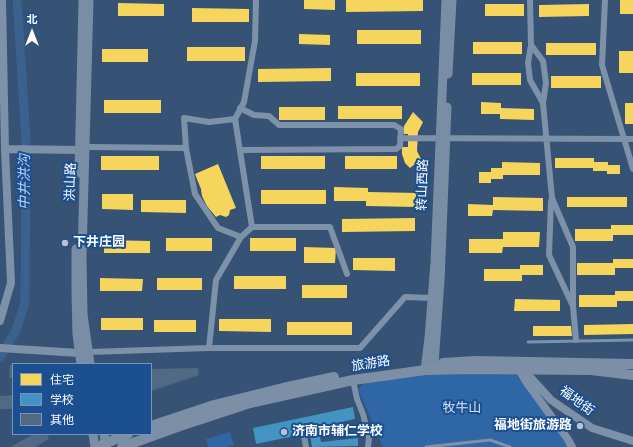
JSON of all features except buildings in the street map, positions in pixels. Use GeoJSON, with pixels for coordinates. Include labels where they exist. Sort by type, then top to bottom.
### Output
{"type":"FeatureCollection","features":[{"type":"Feature","properties":{"kind":"main road","name":"洪山路"},"geometry":{"type":"LineString","coordinates":[[82,148],[83,0]]}},
{"type":"Feature","properties":{"kind":"main road","name":"洪山路"},"geometry":{"type":"LineString","coordinates":[[89,0],[76,294],[84,352],[90,363]]}},
{"type":"Feature","properties":{"kind":"main road","name":"转山西路"},"geometry":{"type":"LineString","coordinates":[[430,367],[439,317],[446,0]]}},
{"type":"Feature","properties":{"kind":"main road","name":"转山西路"},"geometry":{"type":"LineString","coordinates":[[430,367],[429,338],[452,0]]}},
{"type":"Feature","properties":{"kind":"main road","name":"洪山路"},"geometry":{"type":"LineString","coordinates":[[80,363],[84,352]]}},
{"type":"Feature","properties":{"kind":"main road","name":"旅游路"},"geometry":{"type":"LineString","coordinates":[[122,447],[250,403],[353,380],[430,367],[476,361],[520,367],[590,370],[633,375]]}},
{"type":"Feature","properties":{"kind":"main road","name":"旅游路"},"geometry":{"type":"LineString","coordinates":[[520,367],[633,364]]}},
{"type":"Feature","properties":{"kind":"main road","name":"旅游路"},"geometry":{"type":"LineString","coordinates":[[152,426],[214,405],[283,388],[352,374],[430,367]]}},
{"type":"Feature","properties":{"kind":"main road"},"geometry":{"type":"LineString","coordinates":[[94,435],[101,444],[125,435]]}},
{"type":"Feature","properties":{"kind":"street"},"geometry":{"type":"LineString","coordinates":[[0,321],[11,283],[3,149],[2,0]]}},
{"type":"Feature","properties":{"kind":"street"},"geometry":{"type":"LineString","coordinates":[[252,226],[235,119],[244,102],[255,41],[256,0]]}},
{"type":"Feature","properties":{"kind":"street"},"geometry":{"type":"LineString","coordinates":[[530,0],[531,45],[528,63],[530,80],[544,103]]}},
{"type":"Feature","properties":{"kind":"street"},"geometry":{"type":"LineString","coordinates":[[605,0],[602,65],[633,170]]}},
{"type":"Feature","properties":{"kind":"street"},"geometry":{"type":"LineString","coordinates":[[531,45],[544,61],[546,83],[544,103],[552,198],[549,254],[573,306]]}},
{"type":"Feature","properties":{"kind":"street"},"geometry":{"type":"LineString","coordinates":[[240,108],[254,115],[269,116],[279,125],[394,125],[400,130],[400,146],[396,149],[240,150]]}},
{"type":"Feature","properties":{"kind":"street"},"geometry":{"type":"LineString","coordinates":[[235,119],[209,122],[184,118],[186,148],[195,194],[218,228],[241,238]]}},
{"type":"Feature","properties":{"kind":"street"},"geometry":{"type":"LineString","coordinates":[[400,138],[633,140]]}},
{"type":"Feature","properties":{"kind":"street"},"geometry":{"type":"LineString","coordinates":[[3,149],[186,148]]}},
{"type":"Feature","properties":{"kind":"street"},"geometry":{"type":"LineString","coordinates":[[552,198],[573,247],[573,306],[576,340]]}},
{"type":"Feature","properties":{"kind":"street"},"geometry":{"type":"LineString","coordinates":[[209,348],[216,280],[241,238],[252,226],[330,227],[347,274]]}},
{"type":"Feature","properties":{"kind":"street"},"geometry":{"type":"LineString","coordinates":[[0,348],[84,352],[209,348],[360,348],[405,297],[432,298]]}},
{"type":"Feature","properties":{"kind":"street"},"geometry":{"type":"LineString","coordinates":[[520,367],[527,383],[568,438],[572,447]]}},
{"type":"Feature","properties":{"kind":"street","name":"福地街"},"geometry":{"type":"LineString","coordinates":[[520,367],[552,400],[592,428],[633,441]]}},
{"type":"Feature","properties":{"kind":"street"},"geometry":{"type":"LineString","coordinates":[[353,380],[369,438],[368,447]]}},
{"type":"Feature","properties":{"kind":"street"},"geometry":{"type":"LineString","coordinates":[[304,436],[306,447]]}},
{"type":"Feature","properties":{"kind":"lane"},"geometry":{"type":"LineString","coordinates":[[528,342],[633,340]]}},
{"type":"Feature","properties":{"kind":"lane"},"geometry":{"type":"LineString","coordinates":[[426,447],[490,440],[510,447]]}},
{"type":"Feature","properties":{"kind":"green space","name":"牧牛山"},"geometry":{"type":"Polygon","coordinates":[[[514,372],[554,424],[567,447],[383,447],[358,389],[365,383],[432,373],[514,372]]]}},
{"type":"Feature","properties":{"kind":"green space"},"geometry":{"type":"Polygon","coordinates":[[[230,432],[234,445],[226,447],[208,447],[206,439],[230,432]]]}},
{"type":"Feature","properties":{"kind":"waterway","name":"中井洪沟"},"geometry":{"type":"LineString","coordinates":[[0,358],[16,330],[25,303],[26,140],[17,0]]}},
{"type":"Feature","properties":{"kind":"place","name":"下井庄园"},"geometry":{"type":"Point","coordinates":[65,243]}},
{"type":"Feature","properties":{"kind":"place","name":"福地街旅游路"},"geometry":{"type":"Point","coordinates":[580,426]}},
{"type":"Feature","properties":{"kind":"place","name":"济南市辅仁学校"},"geometry":{"type":"Point","coordinates":[284,432]}}]}
